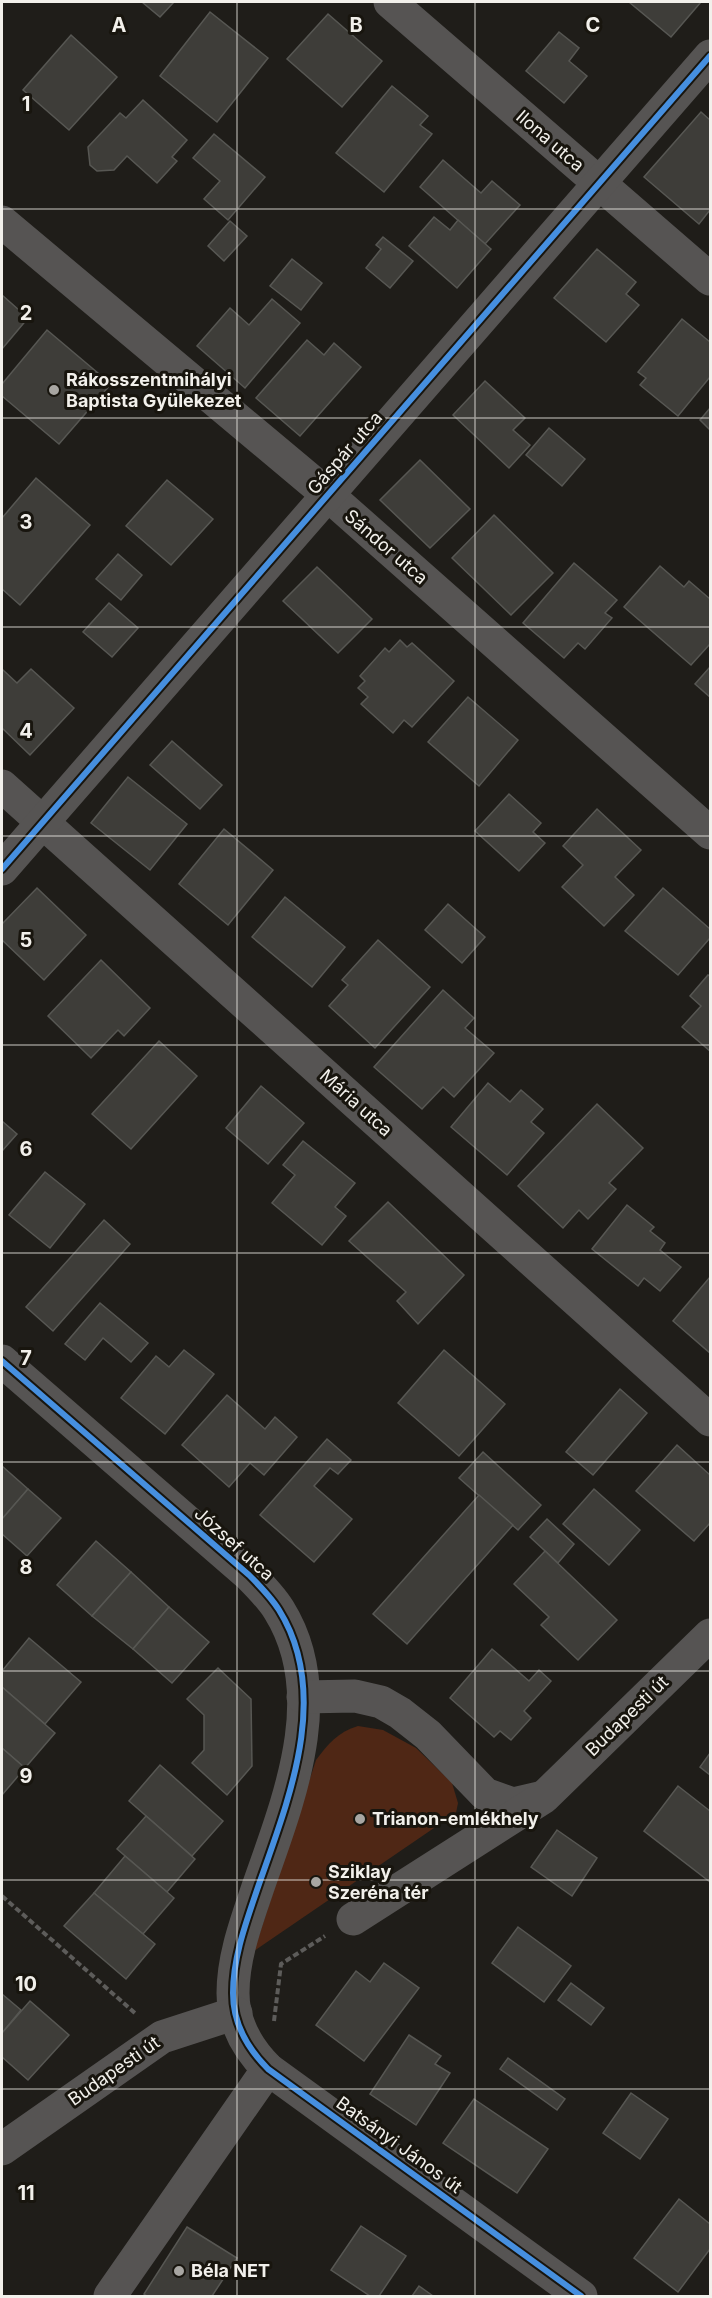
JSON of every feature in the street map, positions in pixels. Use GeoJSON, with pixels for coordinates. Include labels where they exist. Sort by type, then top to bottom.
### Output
{"type":"FeatureCollection","features":[{"type":"Feature","properties":{"kind":"street","name":"Ilona utca"},"geometry":{"type":"LineString","coordinates":[[390,2],[711,279]]}},
{"type":"Feature","properties":{"kind":"street","name":"Gáspár utca"},"geometry":{"type":"LineString","coordinates":[[2,869],[711,56]]}},
{"type":"Feature","properties":{"kind":"street","name":"Sándor utca"},"geometry":{"type":"LineString","coordinates":[[2,222],[328,495],[711,833]]}},
{"type":"Feature","properties":{"kind":"street","name":"Mária utca"},"geometry":{"type":"LineString","coordinates":[[2,786],[711,1420]]}},
{"type":"Feature","properties":{"kind":"street","name":"József utca"},"geometry":{"type":"LineString","coordinates":[[2,1361],[249,1575],[267,1593],[279,1611],[294,1647],[303,1697],[304,1719],[296,1769],[244,1928],[234,2003]]}},
{"type":"Feature","properties":{"kind":"street","name":"Budapesti út"},"geometry":{"type":"LineString","coordinates":[[353,1919],[544,1797],[711,1635]]}},
{"type":"Feature","properties":{"kind":"street"},"geometry":{"type":"LineString","coordinates":[[303,1697],[356,1696],[381,1702],[400,1713],[428,1735],[485,1794],[513,1804],[544,1797]]}},
{"type":"Feature","properties":{"kind":"street","name":"Budapesti út"},"geometry":{"type":"LineString","coordinates":[[2,2149],[162,2037],[234,2003]]}},
{"type":"Feature","properties":{"kind":"street","name":"Batsányi János út"},"geometry":{"type":"LineString","coordinates":[[234,2003],[246,2043],[268,2069],[581,2296]]}},
{"type":"Feature","properties":{"kind":"street"},"geometry":{"type":"LineString","coordinates":[[110,2296],[268,2069]]}},
{"type":"Feature","properties":{"kind":"path"},"geometry":{"type":"LineString","coordinates":[[2,1896],[162,2037]]}},
{"type":"Feature","properties":{"kind":"path"},"geometry":{"type":"LineString","coordinates":[[280,1964],[353,1919]]}},
{"type":"Feature","properties":{"kind":"shaded area","name":"Sziklay Szeréna tér"},"geometry":{"type":"Polygon","coordinates":[[[358,1726],[383,1730],[416,1748],[452,1783],[458,1803],[456,1813],[254,1951],[316,1760],[334,1739],[358,1726]]]}},
{"type":"Feature","properties":{"kind":"building"},"geometry":{"type":"Polygon","coordinates":[[[142,2],[174,2],[160,17],[142,2]]]}},
{"type":"Feature","properties":{"kind":"building"},"geometry":{"type":"Polygon","coordinates":[[[629,2],[701,2],[671,37],[629,2]]]}},
{"type":"Feature","properties":{"kind":"building"},"geometry":{"type":"Polygon","coordinates":[[[210,12],[268,58],[217,122],[160,76],[210,12]]]}},
{"type":"Feature","properties":{"kind":"building"},"geometry":{"type":"Polygon","coordinates":[[[328,14],[382,61],[342,107],[287,59],[328,14]]]}},
{"type":"Feature","properties":{"kind":"building"},"geometry":{"type":"Polygon","coordinates":[[[559,32],[579,48],[569,61],[587,76],[564,103],[526,71],[559,32]]]}},
{"type":"Feature","properties":{"kind":"building"},"geometry":{"type":"Polygon","coordinates":[[[71,35],[117,77],[69,130],[23,90],[71,35]]]}},
{"type":"Feature","properties":{"kind":"building"},"geometry":{"type":"Polygon","coordinates":[[[392,86],[428,116],[420,125],[432,134],[384,192],[336,153],[392,86]]]}},
{"type":"Feature","properties":{"kind":"building"},"geometry":{"type":"Polygon","coordinates":[[[143,100],[187,140],[172,157],[177,161],[157,183],[127,156],[114,170],[97,171],[90,165],[88,147],[120,113],[126,118],[143,100]]]}},
{"type":"Feature","properties":{"kind":"building"},"geometry":{"type":"Polygon","coordinates":[[[701,112],[710,120],[710,210],[699,224],[644,177],[701,112]]]}},
{"type":"Feature","properties":{"kind":"building"},"geometry":{"type":"Polygon","coordinates":[[[214,134],[265,177],[228,220],[204,199],[220,181],[193,158],[214,134]]]}},
{"type":"Feature","properties":{"kind":"building"},"geometry":{"type":"Polygon","coordinates":[[[443,160],[481,193],[492,181],[520,205],[485,244],[420,187],[443,160]]]}},
{"type":"Feature","properties":{"kind":"building"},"geometry":{"type":"Polygon","coordinates":[[[434,217],[450,230],[458,220],[491,249],[457,288],[409,246],[434,217]]]}},
{"type":"Feature","properties":{"kind":"building"},"geometry":{"type":"Polygon","coordinates":[[[230,221],[247,236],[224,261],[208,246],[230,221]]]}},
{"type":"Feature","properties":{"kind":"building"},"geometry":{"type":"Polygon","coordinates":[[[383,237],[413,261],[390,288],[366,268],[381,249],[376,245],[383,237]]]}},
{"type":"Feature","properties":{"kind":"building"},"geometry":{"type":"Polygon","coordinates":[[[597,249],[636,282],[626,294],[639,305],[606,342],[554,298],[597,249]]]}},
{"type":"Feature","properties":{"kind":"building"},"geometry":{"type":"Polygon","coordinates":[[[292,259],[322,283],[301,310],[270,286],[292,259]]]}},
{"type":"Feature","properties":{"kind":"building"},"geometry":{"type":"Polygon","coordinates":[[[2,295],[28,318],[2,349],[2,295]]]}},
{"type":"Feature","properties":{"kind":"building"},"geometry":{"type":"Polygon","coordinates":[[[272,299],[300,323],[245,388],[197,346],[230,308],[249,325],[272,299]]]}},
{"type":"Feature","properties":{"kind":"building"},"geometry":{"type":"Polygon","coordinates":[[[682,319],[710,342],[710,377],[678,416],[640,385],[646,378],[638,372],[682,319]]]}},
{"type":"Feature","properties":{"kind":"building","name":"Rákosszentmihályi Baptista Gyülekezet"},"geometry":{"type":"Polygon","coordinates":[[[47,330],[111,384],[59,444],[2,396],[2,384],[47,330]]]}},
{"type":"Feature","properties":{"kind":"building"},"geometry":{"type":"Polygon","coordinates":[[[307,340],[324,355],[334,343],[361,367],[300,436],[256,398],[307,340]]]}},
{"type":"Feature","properties":{"kind":"building"},"geometry":{"type":"Polygon","coordinates":[[[485,381],[525,418],[513,430],[530,445],[509,468],[453,415],[485,381]]]}},
{"type":"Feature","properties":{"kind":"building"},"geometry":{"type":"Polygon","coordinates":[[[710,408],[710,430],[700,420],[710,408]]]}},
{"type":"Feature","properties":{"kind":"building"},"geometry":{"type":"Polygon","coordinates":[[[549,428],[585,459],[562,486],[526,455],[549,428]]]}},
{"type":"Feature","properties":{"kind":"building"},"geometry":{"type":"Polygon","coordinates":[[[420,460],[470,509],[430,548],[380,500],[420,460]]]}},
{"type":"Feature","properties":{"kind":"building"},"geometry":{"type":"Polygon","coordinates":[[[36,478],[90,525],[20,605],[2,589],[2,518],[36,478]]]}},
{"type":"Feature","properties":{"kind":"building"},"geometry":{"type":"Polygon","coordinates":[[[167,480],[213,519],[171,565],[126,526],[167,480]]]}},
{"type":"Feature","properties":{"kind":"building"},"geometry":{"type":"Polygon","coordinates":[[[494,515],[553,573],[511,615],[452,558],[494,515]]]}},
{"type":"Feature","properties":{"kind":"building"},"geometry":{"type":"Polygon","coordinates":[[[118,554],[142,575],[121,600],[96,579],[118,554]]]}},
{"type":"Feature","properties":{"kind":"building"},"geometry":{"type":"Polygon","coordinates":[[[574,563],[617,600],[605,613],[612,618],[585,649],[578,643],[564,658],[523,623],[574,563]]]}},
{"type":"Feature","properties":{"kind":"building"},"geometry":{"type":"Polygon","coordinates":[[[660,566],[684,587],[689,581],[710,599],[710,644],[691,665],[624,607],[660,566]]]}},
{"type":"Feature","properties":{"kind":"building"},"geometry":{"type":"Polygon","coordinates":[[[317,567],[372,619],[338,653],[283,601],[317,567]]]}},
{"type":"Feature","properties":{"kind":"building"},"geometry":{"type":"Polygon","coordinates":[[[109,603],[138,628],[112,657],[83,632],[109,603]]]}},
{"type":"Feature","properties":{"kind":"building"},"geometry":{"type":"Polygon","coordinates":[[[400,640],[407,647],[412,643],[454,681],[412,727],[404,720],[393,733],[361,704],[368,697],[358,688],[365,681],[360,676],[385,648],[389,652],[400,640]]]}},
{"type":"Feature","properties":{"kind":"building"},"geometry":{"type":"Polygon","coordinates":[[[710,667],[710,697],[695,684],[710,667]]]}},
{"type":"Feature","properties":{"kind":"building"},"geometry":{"type":"Polygon","coordinates":[[[31,669],[74,708],[30,755],[2,728],[2,671],[17,683],[31,669]]]}},
{"type":"Feature","properties":{"kind":"building"},"geometry":{"type":"Polygon","coordinates":[[[468,697],[518,740],[479,786],[428,742],[468,697]]]}},
{"type":"Feature","properties":{"kind":"building"},"geometry":{"type":"Polygon","coordinates":[[[172,741],[222,785],[200,809],[150,765],[172,741]]]}},
{"type":"Feature","properties":{"kind":"building"},"geometry":{"type":"Polygon","coordinates":[[[128,777],[187,824],[150,870],[91,823],[128,777]]]}},
{"type":"Feature","properties":{"kind":"building"},"geometry":{"type":"Polygon","coordinates":[[[509,794],[541,823],[533,832],[545,843],[519,871],[475,831],[509,794]]]}},
{"type":"Feature","properties":{"kind":"building"},"geometry":{"type":"Polygon","coordinates":[[[597,809],[641,850],[615,877],[634,895],[604,926],[562,887],[583,865],[563,846],[597,809]]]}},
{"type":"Feature","properties":{"kind":"building"},"geometry":{"type":"Polygon","coordinates":[[[224,829],[273,870],[228,925],[179,884],[224,829]]]}},
{"type":"Feature","properties":{"kind":"building"},"geometry":{"type":"Polygon","coordinates":[[[37,888],[86,935],[44,980],[2,940],[2,924],[37,888]]]}},
{"type":"Feature","properties":{"kind":"building"},"geometry":{"type":"Polygon","coordinates":[[[663,888],[710,929],[710,938],[678,975],[625,931],[663,888]]]}},
{"type":"Feature","properties":{"kind":"building"},"geometry":{"type":"Polygon","coordinates":[[[285,897],[345,947],[312,987],[252,937],[285,897]]]}},
{"type":"Feature","properties":{"kind":"building"},"geometry":{"type":"Polygon","coordinates":[[[448,904],[485,937],[462,963],[425,930],[448,904]]]}},
{"type":"Feature","properties":{"kind":"building"},"geometry":{"type":"Polygon","coordinates":[[[378,940],[430,987],[375,1048],[329,1006],[348,985],[342,980],[378,940]]]}},
{"type":"Feature","properties":{"kind":"building"},"geometry":{"type":"Polygon","coordinates":[[[101,960],[150,1008],[124,1036],[118,1030],[91,1058],[48,1016],[101,960]]]}},
{"type":"Feature","properties":{"kind":"building"},"geometry":{"type":"Polygon","coordinates":[[[708,975],[710,976],[710,1051],[682,1027],[701,1006],[690,996],[708,975]]]}},
{"type":"Feature","properties":{"kind":"building"},"geometry":{"type":"Polygon","coordinates":[[[443,990],[474,1018],[465,1028],[494,1053],[454,1097],[443,1087],[422,1109],[374,1067],[443,990]]]}},
{"type":"Feature","properties":{"kind":"building"},"geometry":{"type":"Polygon","coordinates":[[[159,1041],[197,1076],[131,1149],[92,1114],[159,1041]]]}},
{"type":"Feature","properties":{"kind":"building"},"geometry":{"type":"Polygon","coordinates":[[[488,1083],[510,1102],[521,1090],[543,1109],[531,1122],[544,1133],[507,1175],[451,1127],[488,1083]]]}},
{"type":"Feature","properties":{"kind":"building"},"geometry":{"type":"Polygon","coordinates":[[[261,1086],[304,1123],[268,1164],[226,1128],[261,1086]]]}},
{"type":"Feature","properties":{"kind":"building"},"geometry":{"type":"Polygon","coordinates":[[[597,1104],[643,1148],[609,1183],[616,1189],[588,1219],[579,1210],[563,1228],[518,1186],[597,1104]]]}},
{"type":"Feature","properties":{"kind":"building"},"geometry":{"type":"Polygon","coordinates":[[[2,1121],[17,1134],[2,1151],[2,1121]]]}},
{"type":"Feature","properties":{"kind":"building"},"geometry":{"type":"Polygon","coordinates":[[[303,1141],[355,1183],[335,1207],[346,1216],[322,1245],[272,1203],[295,1175],[283,1165],[303,1141]]]}},
{"type":"Feature","properties":{"kind":"building"},"geometry":{"type":"Polygon","coordinates":[[[45,1172],[85,1204],[50,1248],[9,1215],[45,1172]]]}},
{"type":"Feature","properties":{"kind":"building"},"geometry":{"type":"Polygon","coordinates":[[[388,1202],[464,1275],[418,1324],[397,1301],[406,1292],[349,1241],[388,1202]]]}},
{"type":"Feature","properties":{"kind":"building"},"geometry":{"type":"Polygon","coordinates":[[[627,1205],[654,1227],[650,1231],[665,1243],[660,1250],[681,1267],[660,1291],[644,1278],[638,1286],[592,1249],[627,1205]]]}},
{"type":"Feature","properties":{"kind":"building"},"geometry":{"type":"Polygon","coordinates":[[[104,1220],[130,1244],[53,1331],[26,1307],[104,1220]]]}},
{"type":"Feature","properties":{"kind":"building"},"geometry":{"type":"Polygon","coordinates":[[[710,1277],[710,1353],[673,1321],[710,1277]]]}},
{"type":"Feature","properties":{"kind":"building"},"geometry":{"type":"Polygon","coordinates":[[[100,1303],[148,1343],[131,1362],[103,1338],[85,1360],[65,1344],[100,1303]]]}},
{"type":"Feature","properties":{"kind":"building"},"geometry":{"type":"Polygon","coordinates":[[[184,1350],[214,1374],[165,1434],[121,1398],[156,1356],[169,1367],[184,1350]]]}},
{"type":"Feature","properties":{"kind":"building"},"geometry":{"type":"Polygon","coordinates":[[[444,1350],[505,1404],[459,1456],[398,1403],[444,1350]]]}},
{"type":"Feature","properties":{"kind":"building"},"geometry":{"type":"Polygon","coordinates":[[[620,1389],[647,1413],[593,1475],[566,1452],[620,1389]]]}},
{"type":"Feature","properties":{"kind":"building"},"geometry":{"type":"Polygon","coordinates":[[[227,1395],[265,1429],[275,1417],[297,1437],[264,1475],[250,1463],[229,1487],[182,1445],[227,1395]]]}},
{"type":"Feature","properties":{"kind":"building"},"geometry":{"type":"Polygon","coordinates":[[[327,1439],[351,1460],[338,1474],[330,1468],[314,1486],[352,1519],[314,1562],[260,1515],[327,1439]]]}},
{"type":"Feature","properties":{"kind":"building"},"geometry":{"type":"Polygon","coordinates":[[[677,1445],[710,1475],[710,1523],[694,1541],[636,1491],[677,1445]]]}},
{"type":"Feature","properties":{"kind":"building"},"geometry":{"type":"Polygon","coordinates":[[[483,1452],[541,1505],[518,1530],[459,1478],[483,1452]]]}},
{"type":"Feature","properties":{"kind":"building"},"geometry":{"type":"Polygon","coordinates":[[[2,1466],[28,1489],[2,1519],[2,1466]]]}},
{"type":"Feature","properties":{"kind":"building"},"geometry":{"type":"Polygon","coordinates":[[[28,1489],[61,1518],[27,1556],[2,1534],[2,1519],[28,1489]]]}},
{"type":"Feature","properties":{"kind":"building"},"geometry":{"type":"Polygon","coordinates":[[[594,1489],[640,1530],[609,1565],[563,1524],[594,1489]]]}},
{"type":"Feature","properties":{"kind":"building"},"geometry":{"type":"Polygon","coordinates":[[[479,1495],[513,1525],[407,1644],[373,1614],[479,1495]]]}},
{"type":"Feature","properties":{"kind":"building"},"geometry":{"type":"Polygon","coordinates":[[[547,1519],[574,1544],[558,1563],[530,1537],[547,1519]]]}},
{"type":"Feature","properties":{"kind":"building"},"geometry":{"type":"Polygon","coordinates":[[[96,1541],[131,1572],[92,1616],[57,1585],[96,1541]]]}},
{"type":"Feature","properties":{"kind":"building"},"geometry":{"type":"Polygon","coordinates":[[[545,1551],[617,1620],[578,1660],[541,1625],[549,1617],[514,1584],[545,1551]]]}},
{"type":"Feature","properties":{"kind":"building"},"geometry":{"type":"Polygon","coordinates":[[[131,1572],[169,1607],[133,1649],[92,1616],[131,1572]]]}},
{"type":"Feature","properties":{"kind":"building"},"geometry":{"type":"Polygon","coordinates":[[[169,1607],[209,1642],[172,1683],[133,1649],[169,1607]]]}},
{"type":"Feature","properties":{"kind":"building"},"geometry":{"type":"Polygon","coordinates":[[[29,1638],[81,1682],[45,1724],[2,1687],[2,1671],[29,1638]]]}},
{"type":"Feature","properties":{"kind":"building"},"geometry":{"type":"Polygon","coordinates":[[[492,1649],[529,1681],[539,1670],[551,1681],[524,1711],[531,1718],[511,1740],[500,1731],[494,1737],[450,1698],[492,1649]]]}},
{"type":"Feature","properties":{"kind":"building"},"geometry":{"type":"Polygon","coordinates":[[[218,1668],[251,1699],[252,1766],[227,1795],[192,1763],[204,1750],[204,1715],[187,1699],[218,1668]]]}},
{"type":"Feature","properties":{"kind":"building"},"geometry":{"type":"Polygon","coordinates":[[[2,1687],[55,1733],[25,1768],[2,1748],[2,1687]]]}},
{"type":"Feature","properties":{"kind":"building"},"geometry":{"type":"Polygon","coordinates":[[[2,1748],[25,1768],[2,1795],[2,1748]]]}},
{"type":"Feature","properties":{"kind":"building"},"geometry":{"type":"Polygon","coordinates":[[[710,1753],[710,1775],[700,1767],[710,1753]]]}},
{"type":"Feature","properties":{"kind":"building"},"geometry":{"type":"Polygon","coordinates":[[[160,1765],[223,1821],[192,1856],[129,1801],[160,1765]]]}},
{"type":"Feature","properties":{"kind":"building"},"geometry":{"type":"Polygon","coordinates":[[[678,1786],[710,1811],[710,1882],[644,1831],[678,1786]]]}},
{"type":"Feature","properties":{"kind":"building"},"geometry":{"type":"Polygon","coordinates":[[[146,1816],[195,1859],[167,1892],[117,1849],[146,1816]]]}},
{"type":"Feature","properties":{"kind":"building"},"geometry":{"type":"Polygon","coordinates":[[[557,1830],[597,1858],[572,1896],[531,1867],[557,1830]]]}},
{"type":"Feature","properties":{"kind":"building"},"geometry":{"type":"Polygon","coordinates":[[[125,1856],[174,1898],[143,1934],[94,1893],[125,1856]]]}},
{"type":"Feature","properties":{"kind":"building"},"geometry":{"type":"Polygon","coordinates":[[[94,1893],[155,1944],[126,1979],[64,1926],[94,1893]]]}},
{"type":"Feature","properties":{"kind":"building"},"geometry":{"type":"Polygon","coordinates":[[[518,1927],[571,1966],[544,2002],[492,1963],[518,1927]]]}},
{"type":"Feature","properties":{"kind":"building"},"geometry":{"type":"Polygon","coordinates":[[[384,1963],[419,1988],[364,2061],[316,2025],[356,1971],[370,1982],[384,1963]]]}},
{"type":"Feature","properties":{"kind":"building"},"geometry":{"type":"Polygon","coordinates":[[[571,1983],[604,2008],[591,2025],[558,2000],[571,1983]]]}},
{"type":"Feature","properties":{"kind":"building"},"geometry":{"type":"Polygon","coordinates":[[[2,1994],[21,2010],[2,2033],[2,1994]]]}},
{"type":"Feature","properties":{"kind":"building"},"geometry":{"type":"Polygon","coordinates":[[[30,2001],[69,2035],[28,2080],[2,2057],[2,2033],[30,2001]]]}},
{"type":"Feature","properties":{"kind":"building"},"geometry":{"type":"Polygon","coordinates":[[[409,2035],[441,2056],[435,2064],[450,2073],[416,2125],[370,2094],[409,2035]]]}},
{"type":"Feature","properties":{"kind":"building"},"geometry":{"type":"Polygon","coordinates":[[[508,2058],[565,2099],[557,2110],[500,2069],[508,2058]]]}},
{"type":"Feature","properties":{"kind":"building"},"geometry":{"type":"Polygon","coordinates":[[[631,2093],[668,2119],[640,2159],[603,2133],[631,2093]]]}},
{"type":"Feature","properties":{"kind":"building"},"geometry":{"type":"Polygon","coordinates":[[[474,2099],[548,2149],[517,2193],[443,2143],[474,2099]]]}},
{"type":"Feature","properties":{"kind":"building"},"geometry":{"type":"Polygon","coordinates":[[[679,2199],[710,2224],[710,2249],[678,2292],[634,2258],[679,2199]]]}},
{"type":"Feature","properties":{"kind":"building"},"geometry":{"type":"Polygon","coordinates":[[[361,2226],[406,2256],[379,2296],[370,2296],[331,2270],[361,2226]]]}},
{"type":"Feature","properties":{"kind":"building"},"geometry":{"type":"Polygon","coordinates":[[[187,2227],[237,2258],[212,2296],[147,2296],[144,2294],[187,2227]]]}},
{"type":"Feature","properties":{"kind":"building"},"geometry":{"type":"Polygon","coordinates":[[[419,2286],[433,2296],[412,2296],[419,2286]]]}},
{"type":"Feature","properties":{"kind":"cycle path"},"geometry":{"type":"LineString","coordinates":[[2,869],[710,56]]}},
{"type":"Feature","properties":{"kind":"cycle path"},"geometry":{"type":"LineString","coordinates":[[2,1361],[249,1575],[276,1605],[295,1643],[302,1677],[304,1712],[300,1748],[292,1784],[249,1912],[235,1965],[234,2004],[239,2025],[248,2044],[268,2069],[581,2296]]}},
{"type":"Feature","properties":{"kind":"place","name":"Rákosszentmihályi Baptista Gyülekezet"},"geometry":{"type":"Point","coordinates":[54,390]}},
{"type":"Feature","properties":{"kind":"place","name":"Trianon-emlékhely"},"geometry":{"type":"Point","coordinates":[360,1819]}},
{"type":"Feature","properties":{"kind":"place","name":"Sziklay Szeréna tér"},"geometry":{"type":"Point","coordinates":[316,1882]}},
{"type":"Feature","properties":{"kind":"place","name":"Béla NET"},"geometry":{"type":"Point","coordinates":[179,2271]}}]}
